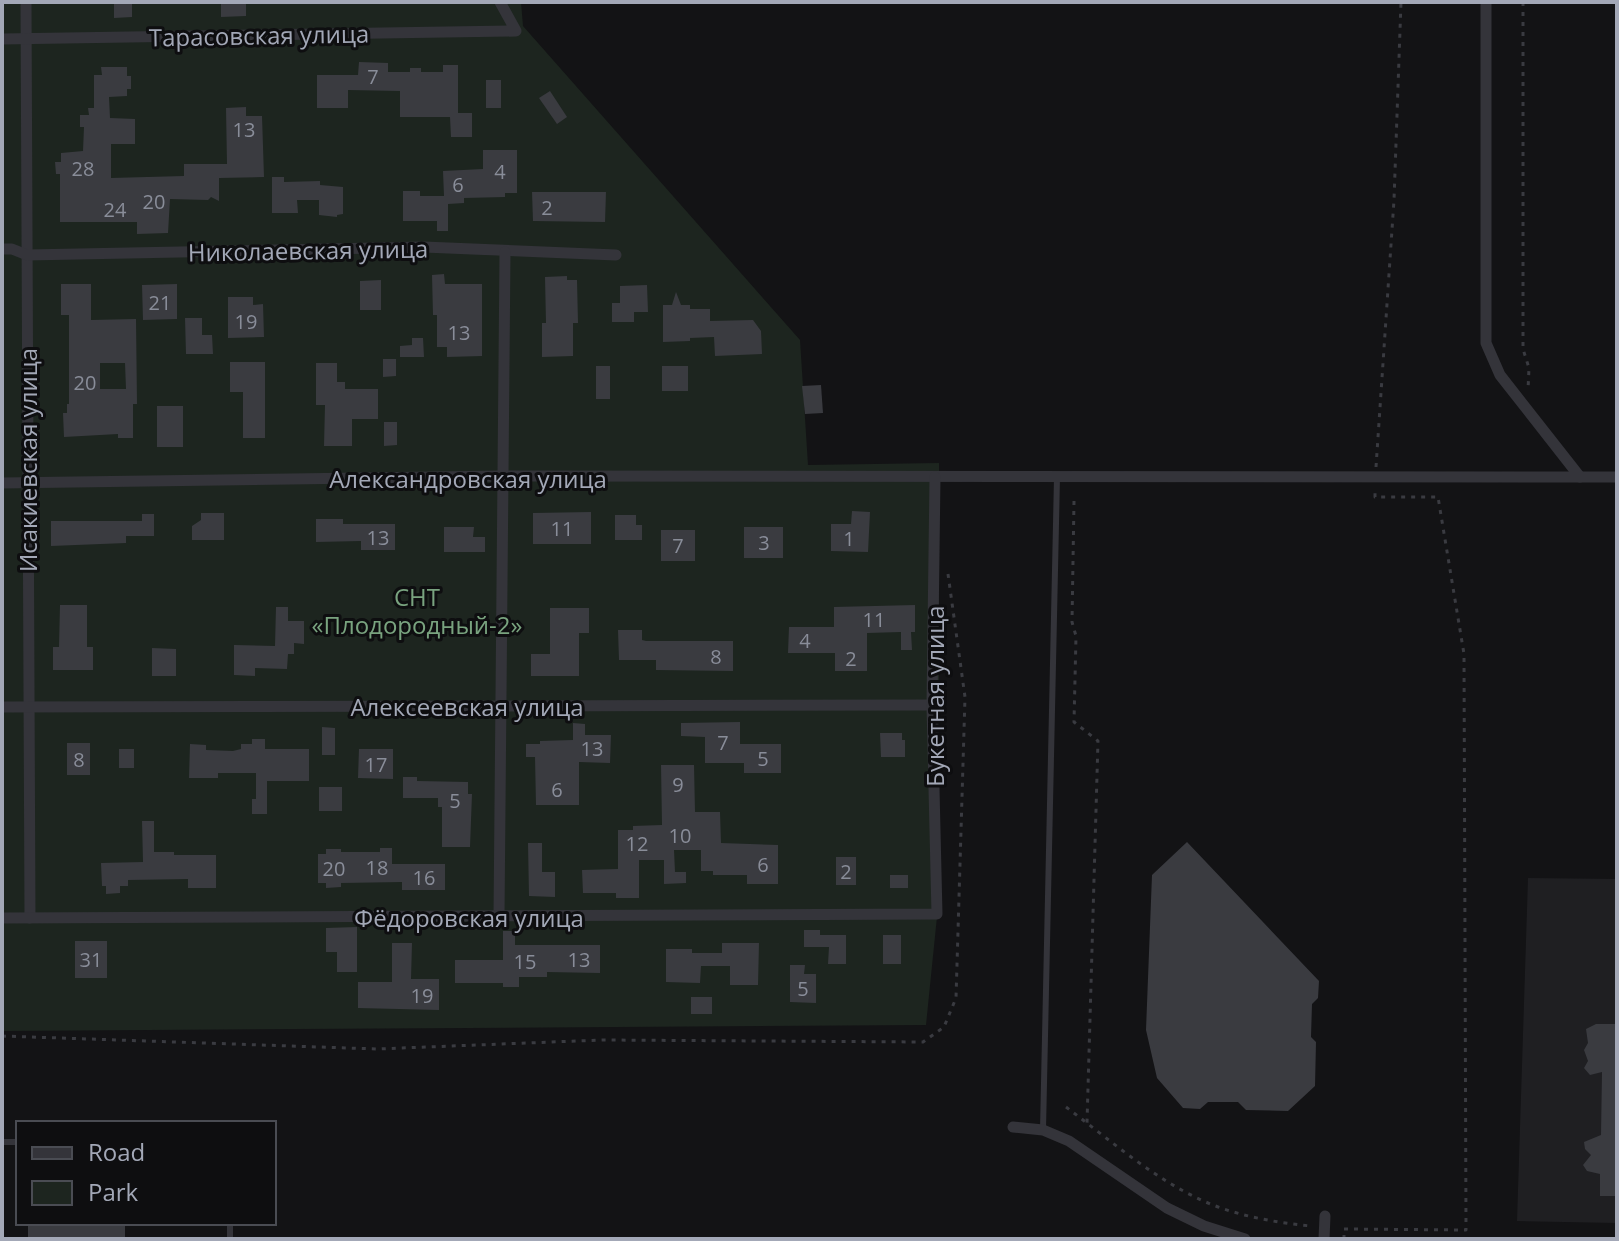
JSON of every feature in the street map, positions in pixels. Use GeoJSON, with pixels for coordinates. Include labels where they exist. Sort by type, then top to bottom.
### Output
{"type":"FeatureCollection","features":[{"type":"Feature","properties":{"kind":"street","name":"Исакиевская улица"},"geometry":{"type":"LineString","coordinates":[[26,2],[30,918]]}},
{"type":"Feature","properties":{"kind":"street","name":"Тарасовская улица"},"geometry":{"type":"LineString","coordinates":[[2,39],[516,31],[500,2]]}},
{"type":"Feature","properties":{"kind":"street"},"geometry":{"type":"LineString","coordinates":[[1486,2],[1486,343],[1500,375],[1580,477]]}},
{"type":"Feature","properties":{"kind":"street","name":"Николаевская улица"},"geometry":{"type":"LineString","coordinates":[[2,249],[27,255],[424,247],[616,255]]}},
{"type":"Feature","properties":{"kind":"street"},"geometry":{"type":"LineString","coordinates":[[499,917],[505,252]]}},
{"type":"Feature","properties":{"kind":"street","name":"Александровская улица"},"geometry":{"type":"LineString","coordinates":[[2,483],[503,476],[1617,477]]}},
{"type":"Feature","properties":{"kind":"street","name":"Букетная улица"},"geometry":{"type":"LineString","coordinates":[[935,477],[932,705],[937,914]]}},
{"type":"Feature","properties":{"kind":"street","name":"Алексеевская улица"},"geometry":{"type":"LineString","coordinates":[[2,707],[932,705]]}},
{"type":"Feature","properties":{"kind":"street","name":"Фёдоровская улица"},"geometry":{"type":"LineString","coordinates":[[2,918],[937,914]]}},
{"type":"Feature","properties":{"kind":"street"},"geometry":{"type":"LineString","coordinates":[[1013,1127],[1043,1130],[1069,1141],[1167,1208],[1204,1226],[1245,1239]]}},
{"type":"Feature","properties":{"kind":"street"},"geometry":{"type":"LineString","coordinates":[[1324,1239],[1325,1216]]}},
{"type":"Feature","properties":{"kind":"lane"},"geometry":{"type":"LineString","coordinates":[[1043,1130],[1057,477]]}},
{"type":"Feature","properties":{"kind":"path"},"geometry":{"type":"LineString","coordinates":[[1344,1239],[1344,1229],[1466,1230],[1464,654],[1438,497],[1375,497],[1394,200],[1401,2]]}},
{"type":"Feature","properties":{"kind":"path"},"geometry":{"type":"LineString","coordinates":[[1523,2],[1523,349],[1529,368],[1528,394]]}},
{"type":"Feature","properties":{"kind":"path"},"geometry":{"type":"LineString","coordinates":[[1074,501],[1074,722],[1098,741],[1087,1123]]}},
{"type":"Feature","properties":{"kind":"path"},"geometry":{"type":"LineString","coordinates":[[2,1036],[377,1049],[602,1040],[923,1042],[944,1027],[956,998],[965,697],[948,590],[947,562]]}},
{"type":"Feature","properties":{"kind":"path"},"geometry":{"type":"LineString","coordinates":[[1066,1107],[1167,1180],[1218,1207],[1244,1216],[1315,1227]]}},
{"type":"Feature","properties":{"kind":"shaded area"},"geometry":{"type":"Polygon","coordinates":[[[1528,878],[1617,879],[1617,1223],[1517,1221],[1528,878]]]}},
{"type":"Feature","properties":{"kind":"green space","name":"СНТ «Плодородный-2»"},"geometry":{"type":"Polygon","coordinates":[[[2,2],[521,2],[523,26],[800,340],[808,465],[939,463],[939,897],[926,1025],[2,1031],[2,2]]]}},
{"type":"Feature","properties":{"kind":"building"},"geometry":{"type":"Polygon","coordinates":[[[114,2],[132,2],[132,17],[114,18],[114,2]]]}},
{"type":"Feature","properties":{"kind":"building"},"geometry":{"type":"Polygon","coordinates":[[[221,2],[246,2],[246,16],[221,17],[221,2]]]}},
{"type":"Feature","properties":{"kind":"building"},"geometry":{"type":"Polygon","coordinates":[[[359,62],[388,63],[388,72],[410,72],[410,68],[421,68],[421,72],[443,72],[443,65],[458,65],[458,113],[472,113],[472,137],[451,137],[450,117],[400,117],[400,91],[348,90],[348,108],[317,108],[317,75],[358,75],[359,62]]]}},
{"type":"Feature","properties":{"kind":"building"},"geometry":{"type":"Polygon","coordinates":[[[101,67],[127,67],[131,89],[127,89],[127,96],[109,97],[110,118],[135,119],[135,144],[111,144],[111,178],[184,176],[184,164],[227,164],[226,108],[246,107],[246,116],[262,116],[264,177],[219,178],[219,201],[211,197],[208,200],[170,199],[168,233],[137,234],[137,222],[60,222],[60,174],[56,174],[55,162],[61,162],[61,153],[83,151],[84,127],[80,127],[80,115],[89,115],[88,108],[94,108],[94,75],[102,75],[101,67]]]}},
{"type":"Feature","properties":{"kind":"building"},"geometry":{"type":"Polygon","coordinates":[[[486,80],[501,80],[501,108],[486,108],[486,80]]]}},
{"type":"Feature","properties":{"kind":"building"},"geometry":{"type":"Polygon","coordinates":[[[550,91],[567,117],[557,124],[539,98],[550,91]]]}},
{"type":"Feature","properties":{"kind":"building"},"geometry":{"type":"Polygon","coordinates":[[[483,150],[517,150],[517,193],[505,193],[505,197],[464,198],[464,203],[448,204],[448,231],[437,231],[437,221],[403,221],[403,191],[420,191],[420,196],[444,196],[443,171],[483,169],[483,150]]]}},
{"type":"Feature","properties":{"kind":"building"},"geometry":{"type":"Polygon","coordinates":[[[272,177],[284,177],[284,182],[320,181],[320,185],[343,187],[343,214],[337,217],[319,215],[319,200],[297,200],[298,213],[272,213],[272,177]]]}},
{"type":"Feature","properties":{"kind":"building"},"geometry":{"type":"Polygon","coordinates":[[[532,192],[606,192],[605,222],[533,221],[532,192]]]}},
{"type":"Feature","properties":{"kind":"building"},"geometry":{"type":"Polygon","coordinates":[[[444,274],[445,284],[482,284],[482,356],[447,357],[447,347],[437,347],[432,275],[444,274]]]}},
{"type":"Feature","properties":{"kind":"building"},"geometry":{"type":"Polygon","coordinates":[[[567,276],[567,280],[577,280],[578,323],[573,323],[573,356],[542,357],[542,323],[546,323],[545,277],[567,276]]]}},
{"type":"Feature","properties":{"kind":"building"},"geometry":{"type":"Polygon","coordinates":[[[381,280],[381,310],[360,310],[360,281],[381,280]]]}},
{"type":"Feature","properties":{"kind":"building"},"geometry":{"type":"Polygon","coordinates":[[[61,284],[91,284],[91,320],[136,319],[137,404],[133,404],[133,438],[118,438],[118,434],[64,437],[63,413],[67,413],[69,404],[69,315],[61,315],[61,284]],[[100,363],[100,389],[126,389],[125,363],[100,363]]]}},
{"type":"Feature","properties":{"kind":"building"},"geometry":{"type":"Polygon","coordinates":[[[177,284],[177,319],[143,320],[142,285],[177,284]]]}},
{"type":"Feature","properties":{"kind":"building"},"geometry":{"type":"Polygon","coordinates":[[[647,285],[648,312],[634,312],[634,322],[612,322],[612,303],[620,303],[620,286],[647,285]]]}},
{"type":"Feature","properties":{"kind":"building"},"geometry":{"type":"Polygon","coordinates":[[[676,292],[681,305],[690,305],[690,309],[710,309],[710,321],[753,320],[761,331],[762,354],[715,356],[714,337],[663,342],[663,305],[672,305],[676,292]]]}},
{"type":"Feature","properties":{"kind":"building"},"geometry":{"type":"Polygon","coordinates":[[[228,297],[253,297],[253,305],[263,304],[264,337],[228,338],[228,297]]]}},
{"type":"Feature","properties":{"kind":"building"},"geometry":{"type":"Polygon","coordinates":[[[185,318],[202,318],[202,335],[212,335],[213,354],[186,354],[185,318]]]}},
{"type":"Feature","properties":{"kind":"building"},"geometry":{"type":"Polygon","coordinates":[[[412,338],[423,338],[424,357],[400,357],[400,346],[412,345],[412,338]]]}},
{"type":"Feature","properties":{"kind":"building"},"geometry":{"type":"Polygon","coordinates":[[[383,359],[396,359],[396,376],[383,377],[383,359]]]}},
{"type":"Feature","properties":{"kind":"building"},"geometry":{"type":"Polygon","coordinates":[[[230,362],[265,362],[265,438],[243,438],[243,392],[230,392],[230,362]]]}},
{"type":"Feature","properties":{"kind":"building"},"geometry":{"type":"Polygon","coordinates":[[[316,363],[337,363],[337,382],[345,382],[345,389],[378,389],[378,419],[352,419],[352,446],[324,446],[325,405],[316,405],[316,363]]]}},
{"type":"Feature","properties":{"kind":"building"},"geometry":{"type":"Polygon","coordinates":[[[596,366],[610,366],[610,399],[596,399],[596,366]]]}},
{"type":"Feature","properties":{"kind":"building"},"geometry":{"type":"Polygon","coordinates":[[[662,366],[688,366],[688,391],[662,391],[662,366]]]}},
{"type":"Feature","properties":{"kind":"building"},"geometry":{"type":"Polygon","coordinates":[[[821,385],[823,413],[805,414],[802,386],[821,385]]]}},
{"type":"Feature","properties":{"kind":"building"},"geometry":{"type":"Polygon","coordinates":[[[157,406],[183,406],[183,447],[157,447],[157,406]]]}},
{"type":"Feature","properties":{"kind":"building"},"geometry":{"type":"Polygon","coordinates":[[[384,422],[397,422],[397,445],[384,446],[384,422]]]}},
{"type":"Feature","properties":{"kind":"building"},"geometry":{"type":"Polygon","coordinates":[[[852,511],[870,512],[868,552],[831,551],[831,524],[851,524],[852,511]]]}},
{"type":"Feature","properties":{"kind":"building"},"geometry":{"type":"Polygon","coordinates":[[[591,512],[591,544],[533,544],[533,513],[591,512]]]}},
{"type":"Feature","properties":{"kind":"building"},"geometry":{"type":"Polygon","coordinates":[[[201,513],[224,513],[224,540],[192,540],[192,526],[201,520],[201,513]]]}},
{"type":"Feature","properties":{"kind":"building"},"geometry":{"type":"Polygon","coordinates":[[[142,514],[154,514],[154,536],[126,536],[126,543],[51,546],[51,521],[142,521],[142,514]]]}},
{"type":"Feature","properties":{"kind":"building"},"geometry":{"type":"Polygon","coordinates":[[[615,515],[636,515],[636,525],[642,525],[642,540],[615,540],[615,515]]]}},
{"type":"Feature","properties":{"kind":"building"},"geometry":{"type":"Polygon","coordinates":[[[316,519],[343,519],[343,524],[395,524],[395,550],[361,550],[361,541],[316,542],[316,519]]]}},
{"type":"Feature","properties":{"kind":"building"},"geometry":{"type":"Polygon","coordinates":[[[444,527],[474,527],[473,537],[485,537],[485,552],[444,552],[444,527]]]}},
{"type":"Feature","properties":{"kind":"building"},"geometry":{"type":"Polygon","coordinates":[[[744,527],[783,527],[783,558],[744,558],[744,527]]]}},
{"type":"Feature","properties":{"kind":"building"},"geometry":{"type":"Polygon","coordinates":[[[661,530],[695,530],[695,561],[661,561],[661,530]]]}},
{"type":"Feature","properties":{"kind":"building"},"geometry":{"type":"Polygon","coordinates":[[[60,605],[87,605],[87,647],[93,647],[93,670],[53,670],[53,647],[59,647],[60,605]]]}},
{"type":"Feature","properties":{"kind":"building"},"geometry":{"type":"Polygon","coordinates":[[[915,605],[912,650],[901,650],[901,632],[867,633],[867,671],[835,671],[835,653],[788,653],[789,627],[834,627],[834,607],[915,605]]]}},
{"type":"Feature","properties":{"kind":"building"},"geometry":{"type":"Polygon","coordinates":[[[276,607],[288,607],[288,621],[304,621],[304,644],[294,643],[294,654],[288,654],[287,669],[255,668],[255,676],[234,675],[234,645],[275,646],[276,607]]]}},
{"type":"Feature","properties":{"kind":"building"},"geometry":{"type":"Polygon","coordinates":[[[550,608],[589,608],[589,633],[579,633],[579,676],[531,676],[531,654],[550,654],[550,608]]]}},
{"type":"Feature","properties":{"kind":"building"},"geometry":{"type":"Polygon","coordinates":[[[618,630],[642,630],[642,640],[646,641],[733,641],[733,671],[656,670],[656,660],[619,660],[618,630]]]}},
{"type":"Feature","properties":{"kind":"building"},"geometry":{"type":"Polygon","coordinates":[[[152,648],[176,649],[176,676],[152,676],[152,648]]]}},
{"type":"Feature","properties":{"kind":"building"},"geometry":{"type":"Polygon","coordinates":[[[740,722],[740,744],[781,744],[781,773],[744,773],[744,763],[705,763],[705,737],[681,736],[681,723],[740,722]]]}},
{"type":"Feature","properties":{"kind":"building"},"geometry":{"type":"Polygon","coordinates":[[[573,723],[585,724],[585,735],[611,735],[610,763],[579,762],[579,805],[536,805],[535,757],[526,757],[526,744],[573,740],[573,723]]]}},
{"type":"Feature","properties":{"kind":"building"},"geometry":{"type":"Polygon","coordinates":[[[322,727],[335,728],[335,755],[322,755],[322,727]]]}},
{"type":"Feature","properties":{"kind":"building"},"geometry":{"type":"Polygon","coordinates":[[[880,733],[902,733],[905,757],[881,757],[880,733]]]}},
{"type":"Feature","properties":{"kind":"building"},"geometry":{"type":"Polygon","coordinates":[[[252,739],[265,739],[265,749],[309,749],[309,781],[267,781],[267,814],[252,814],[252,799],[256,799],[256,773],[218,773],[218,778],[189,778],[190,744],[206,745],[206,750],[233,751],[241,749],[241,744],[252,744],[252,739]]]}},
{"type":"Feature","properties":{"kind":"building"},"geometry":{"type":"Polygon","coordinates":[[[67,743],[90,743],[90,775],[67,775],[67,743]]]}},
{"type":"Feature","properties":{"kind":"building"},"geometry":{"type":"Polygon","coordinates":[[[119,749],[134,749],[134,768],[119,768],[119,749]]]}},
{"type":"Feature","properties":{"kind":"building"},"geometry":{"type":"Polygon","coordinates":[[[359,749],[393,749],[393,779],[358,778],[359,749]]]}},
{"type":"Feature","properties":{"kind":"building"},"geometry":{"type":"Polygon","coordinates":[[[661,765],[694,765],[695,812],[720,812],[721,843],[778,845],[778,884],[747,884],[747,875],[713,875],[713,871],[701,871],[701,850],[674,850],[675,872],[686,872],[686,883],[664,884],[664,860],[639,860],[639,898],[616,898],[616,893],[583,893],[582,870],[618,869],[618,830],[662,825],[661,765]]]}},
{"type":"Feature","properties":{"kind":"building"},"geometry":{"type":"Polygon","coordinates":[[[403,777],[417,777],[417,781],[468,782],[468,794],[472,794],[470,847],[442,847],[442,807],[438,807],[438,798],[403,798],[403,777]]]}},
{"type":"Feature","properties":{"kind":"building"},"geometry":{"type":"Polygon","coordinates":[[[319,787],[342,787],[342,811],[319,811],[319,787]]]}},
{"type":"Feature","properties":{"kind":"building"},"geometry":{"type":"Polygon","coordinates":[[[142,821],[154,821],[154,852],[216,855],[216,888],[188,888],[188,879],[128,880],[128,886],[120,886],[120,893],[106,894],[106,886],[102,886],[101,863],[143,862],[142,821]]]}},
{"type":"Feature","properties":{"kind":"building"},"geometry":{"type":"Polygon","coordinates":[[[1187,842],[1319,981],[1318,998],[1312,1004],[1311,1037],[1316,1042],[1315,1086],[1288,1111],[1246,1110],[1238,1102],[1208,1102],[1200,1109],[1183,1108],[1157,1078],[1146,1030],[1152,875],[1187,842]]]}},
{"type":"Feature","properties":{"kind":"building"},"geometry":{"type":"Polygon","coordinates":[[[528,843],[542,843],[542,872],[555,872],[555,897],[529,896],[528,843]]]}},
{"type":"Feature","properties":{"kind":"building"},"geometry":{"type":"Polygon","coordinates":[[[380,848],[392,848],[392,864],[445,864],[445,890],[402,890],[402,882],[341,883],[341,887],[326,888],[326,883],[318,883],[318,854],[326,854],[326,849],[380,852],[380,848]]]}},
{"type":"Feature","properties":{"kind":"building"},"geometry":{"type":"Polygon","coordinates":[[[836,857],[856,857],[856,885],[836,885],[836,857]]]}},
{"type":"Feature","properties":{"kind":"building"},"geometry":{"type":"Polygon","coordinates":[[[890,875],[908,875],[908,888],[890,888],[890,875]]]}},
{"type":"Feature","properties":{"kind":"building"},"geometry":{"type":"Polygon","coordinates":[[[357,927],[357,972],[337,972],[337,952],[326,952],[326,928],[357,927]]]}},
{"type":"Feature","properties":{"kind":"building"},"geometry":{"type":"Polygon","coordinates":[[[804,930],[820,930],[820,935],[846,935],[846,964],[828,964],[829,947],[804,947],[804,930]]]}},
{"type":"Feature","properties":{"kind":"building"},"geometry":{"type":"Polygon","coordinates":[[[503,931],[515,931],[515,945],[600,945],[600,973],[547,972],[547,977],[519,977],[519,987],[503,987],[503,983],[455,983],[455,960],[503,960],[503,931]]]}},
{"type":"Feature","properties":{"kind":"building"},"geometry":{"type":"Polygon","coordinates":[[[883,935],[901,935],[901,964],[883,964],[883,935]]]}},
{"type":"Feature","properties":{"kind":"building"},"geometry":{"type":"Polygon","coordinates":[[[75,941],[107,941],[107,978],[75,978],[75,941]]]}},
{"type":"Feature","properties":{"kind":"building"},"geometry":{"type":"Polygon","coordinates":[[[392,943],[412,943],[411,979],[439,979],[439,1010],[358,1008],[358,982],[392,982],[392,943]]]}},
{"type":"Feature","properties":{"kind":"building"},"geometry":{"type":"Polygon","coordinates":[[[722,943],[759,943],[758,985],[730,985],[730,966],[701,966],[700,983],[666,982],[666,949],[722,953],[722,943]]]}},
{"type":"Feature","properties":{"kind":"building"},"geometry":{"type":"Polygon","coordinates":[[[790,965],[805,965],[804,974],[816,974],[816,1003],[790,1002],[790,965]]]}},
{"type":"Feature","properties":{"kind":"building"},"geometry":{"type":"Polygon","coordinates":[[[691,997],[712,997],[712,1014],[691,1014],[691,997]]]}},
{"type":"Feature","properties":{"kind":"building"},"geometry":{"type":"Polygon","coordinates":[[[1596,1024],[1617,1024],[1617,1196],[1600,1196],[1600,1174],[1587,1171],[1583,1165],[1591,1155],[1585,1149],[1584,1142],[1601,1135],[1602,1072],[1590,1075],[1584,1068],[1588,1061],[1584,1050],[1588,1043],[1586,1029],[1596,1024]]]}},
{"type":"Feature","properties":{"kind":"building"},"geometry":{"type":"Polygon","coordinates":[[[28,1225],[125,1225],[125,1239],[28,1239],[28,1225]]]}}]}
